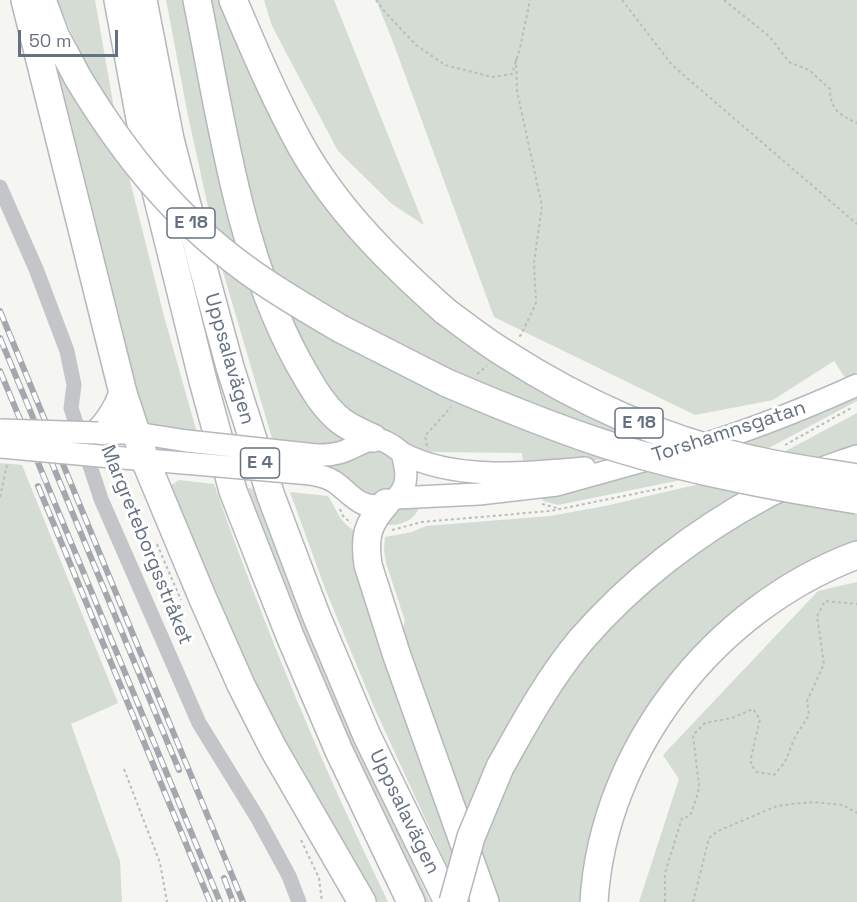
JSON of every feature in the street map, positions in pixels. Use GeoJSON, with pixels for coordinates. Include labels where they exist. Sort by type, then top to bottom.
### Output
{"type":"FeatureCollection","features":[{"type":"Feature","properties":{"kind":"highway"},"geometry":{"type":"LineString","coordinates":[[25,0],[123,393],[145,460],[241,685],[273,748],[362,902]]}},
{"type":"Feature","properties":{"kind":"highway","name":"E 18"},"geometry":{"type":"LineString","coordinates":[[42,0],[55,35],[78,78],[108,127],[138,167],[177,210],[210,240],[246,270],[294,301],[341,329],[447,383],[507,409],[616,448],[736,479],[783,489],[857,500]]}},
{"type":"Feature","properties":{"kind":"highway","name":"Uppsalavägen"},"geometry":{"type":"LineString","coordinates":[[118,0],[146,151],[233,491],[290,636],[339,751],[411,902]]}},
{"type":"Feature","properties":{"kind":"highway","name":"Uppsalavägen"},"geometry":{"type":"LineString","coordinates":[[143,0],[170,139],[201,260],[230,367],[271,496],[316,615],[367,736],[448,902]]}},
{"type":"Feature","properties":{"kind":"highway"},"geometry":{"type":"LineString","coordinates":[[197,0],[230,167],[249,241],[275,316],[312,388],[328,409],[341,421],[373,438]]}},
{"type":"Feature","properties":{"kind":"highway","name":"E 18"},"geometry":{"type":"LineString","coordinates":[[233,0],[258,60],[302,147],[330,189],[360,228],[396,267],[445,311],[503,353],[561,387],[628,419],[744,458],[857,478]]}},
{"type":"Feature","properties":{"kind":"highway"},"geometry":{"type":"LineString","coordinates":[[98,433],[112,417],[123,393]]}},
{"type":"Feature","properties":{"kind":"highway"},"geometry":{"type":"LineString","coordinates":[[453,902],[471,837],[500,767],[550,682],[581,641],[616,604],[666,560],[714,526],[764,496],[857,459]]}},
{"type":"Feature","properties":{"kind":"highway"},"geometry":{"type":"LineString","coordinates":[[391,501],[374,518],[368,530],[366,551],[368,565],[397,656],[485,902]]}},
{"type":"Feature","properties":{"kind":"highway"},"geometry":{"type":"LineString","coordinates":[[594,902],[604,840],[618,796],[636,753],[660,712],[688,675],[718,643],[754,613],[821,570],[857,555]]}},
{"type":"Feature","properties":{"kind":"street","name":"Margreteborgsstråket"},"geometry":{"type":"LineString","coordinates":[[0,187],[36,269],[68,351],[74,385],[71,408],[101,499],[200,723],[257,817],[289,876],[299,902]]}},
{"type":"Feature","properties":{"kind":"street","name":"Torshamnsgatan"},"geometry":{"type":"LineString","coordinates":[[314,464],[352,498],[363,504],[375,506],[391,501],[557,485],[744,432],[813,405],[857,384]]}},
{"type":"Feature","properties":{"kind":"street"},"geometry":{"type":"LineString","coordinates":[[0,430],[136,433],[314,464]]}},
{"type":"Feature","properties":{"kind":"street","name":"Torshamnsgatan"},"geometry":{"type":"LineString","coordinates":[[373,438],[384,441],[402,453],[429,465],[480,472],[532,472],[634,463]]}},
{"type":"Feature","properties":{"kind":"street"},"geometry":{"type":"LineString","coordinates":[[2,452],[184,463],[314,464],[373,438]]}},
{"type":"Feature","properties":{"kind":"street"},"geometry":{"type":"LineString","coordinates":[[391,501],[403,490],[407,475],[402,453]]}},
{"type":"Feature","properties":{"kind":"path"},"geometry":{"type":"LineString","coordinates":[[376,0],[416,45],[445,65],[492,77],[512,74],[530,0]]}},
{"type":"Feature","properties":{"kind":"path"},"geometry":{"type":"LineString","coordinates":[[622,0],[672,65],[857,224]]}},
{"type":"Feature","properties":{"kind":"path"},"geometry":{"type":"LineString","coordinates":[[724,0],[770,37],[789,62],[809,70],[830,89],[830,101],[840,114],[857,123]]}},
{"type":"Feature","properties":{"kind":"path"},"geometry":{"type":"LineString","coordinates":[[512,342],[521,335],[536,303],[534,262],[542,206],[517,91],[516,59]]}},
{"type":"Feature","properties":{"kind":"path"},"geometry":{"type":"LineString","coordinates":[[0,497],[7,466],[2,452]]}},
{"type":"Feature","properties":{"kind":"path"},"geometry":{"type":"LineString","coordinates":[[540,504],[560,509]]}},
{"type":"Feature","properties":{"kind":"path"},"geometry":{"type":"LineString","coordinates":[[665,902],[665,873],[682,818],[690,816],[698,793],[693,735],[705,723],[732,718],[753,709],[760,719],[751,765],[757,772],[774,775],[785,762],[795,737],[809,715],[807,701],[824,664],[817,616],[825,601],[857,604]]}},
{"type":"Feature","properties":{"kind":"path"},"geometry":{"type":"LineString","coordinates":[[124,769],[160,864],[167,902]]}},
{"type":"Feature","properties":{"kind":"path"},"geometry":{"type":"LineString","coordinates":[[693,902],[709,838],[718,831],[777,806],[792,804],[814,802],[843,805],[857,813]]}},
{"type":"Feature","properties":{"kind":"shaded area"},"geometry":{"type":"Polygon","coordinates":[[[56,0],[95,0],[115,114],[89,70],[56,0]]]}},
{"type":"Feature","properties":{"kind":"shaded area"},"geometry":{"type":"Polygon","coordinates":[[[166,0],[188,0],[244,251],[212,225],[166,0]]]}},
{"type":"Feature","properties":{"kind":"shaded area"},"geometry":{"type":"Polygon","coordinates":[[[204,0],[225,0],[379,264],[669,444],[653,449],[475,386],[346,316],[264,265],[204,0]]]}},
{"type":"Feature","properties":{"kind":"shaded area"},"geometry":{"type":"Polygon","coordinates":[[[264,0],[334,0],[424,225],[392,204],[338,151],[272,26],[264,0]]]}},
{"type":"Feature","properties":{"kind":"shaded area"},"geometry":{"type":"Polygon","coordinates":[[[376,0],[857,0],[857,372],[846,379],[834,361],[773,400],[695,415],[494,317],[376,0]]]}},
{"type":"Feature","properties":{"kind":"shaded area"},"geometry":{"type":"Polygon","coordinates":[[[44,40],[128,173],[164,316],[197,433],[147,427],[132,383],[44,40]]]}},
{"type":"Feature","properties":{"kind":"shaded area"},"geometry":{"type":"Polygon","coordinates":[[[221,265],[257,291],[353,437],[323,445],[273,442],[221,265]]]}},
{"type":"Feature","properties":{"kind":"shaded area"},"geometry":{"type":"Polygon","coordinates":[[[277,304],[613,458],[557,463],[523,460],[522,453],[433,452],[417,454],[392,432],[341,413],[277,304]]]}},
{"type":"Feature","properties":{"kind":"shaded area"},"geometry":{"type":"Polygon","coordinates":[[[857,395],[857,401],[765,450],[740,445],[857,395]]]}},
{"type":"Feature","properties":{"kind":"shaded area"},"geometry":{"type":"Polygon","coordinates":[[[857,413],[857,448],[820,461],[780,454],[857,413]]]}},
{"type":"Feature","properties":{"kind":"shaded area"},"geometry":{"type":"Polygon","coordinates":[[[374,450],[387,455],[394,464],[394,482],[391,489],[383,494],[366,493],[343,475],[319,465],[374,450]]]}},
{"type":"Feature","properties":{"kind":"shaded area"},"geometry":{"type":"Polygon","coordinates":[[[0,463],[22,465],[118,703],[71,724],[120,861],[122,902],[0,902],[0,463]]]}},
{"type":"Feature","properties":{"kind":"shaded area"},"geometry":{"type":"Polygon","coordinates":[[[652,470],[686,479],[558,505],[543,501],[542,497],[652,470]]]}},
{"type":"Feature","properties":{"kind":"shaded area"},"geometry":{"type":"Polygon","coordinates":[[[179,480],[214,484],[295,696],[388,902],[370,902],[271,730],[167,488],[179,480]]]}},
{"type":"Feature","properties":{"kind":"shaded area"},"geometry":{"type":"Polygon","coordinates":[[[704,483],[749,494],[621,586],[464,827],[402,631],[405,621],[386,563],[385,537],[412,532],[426,526],[550,516],[704,483]]]}},
{"type":"Feature","properties":{"kind":"shaded area"},"geometry":{"type":"Polygon","coordinates":[[[248,488],[255,489],[322,665],[430,902],[423,902],[317,670],[248,488]]]}},
{"type":"Feature","properties":{"kind":"shaded area"},"geometry":{"type":"Polygon","coordinates":[[[290,492],[328,496],[348,527],[360,533],[457,850],[450,873],[374,707],[326,591],[290,492]]]}},
{"type":"Feature","properties":{"kind":"shaded area"},"geometry":{"type":"Polygon","coordinates":[[[783,500],[857,511],[857,547],[658,701],[587,902],[493,902],[476,859],[512,770],[562,688],[624,614],[671,571],[712,542],[783,500]]]}},
{"type":"Feature","properties":{"kind":"shaded area"},"geometry":{"type":"Polygon","coordinates":[[[405,505],[420,506],[408,521],[377,525],[390,512],[405,505]]]}},
{"type":"Feature","properties":{"kind":"shaded area"},"geometry":{"type":"Polygon","coordinates":[[[857,582],[857,902],[639,902],[679,779],[663,755],[818,591],[857,582]]]}},
{"type":"Feature","properties":{"kind":"railway"},"geometry":{"type":"LineString","coordinates":[[0,311],[243,902]]}},
{"type":"Feature","properties":{"kind":"railway"},"geometry":{"type":"LineString","coordinates":[[0,338],[179,770]]}},
{"type":"Feature","properties":{"kind":"railway"},"geometry":{"type":"LineString","coordinates":[[0,371],[220,902]]}},
{"type":"Feature","properties":{"kind":"railway"},"geometry":{"type":"LineString","coordinates":[[38,486],[210,902]]}},
{"type":"Feature","properties":{"kind":"railway"},"geometry":{"type":"LineString","coordinates":[[224,878],[233,902]]}}]}
